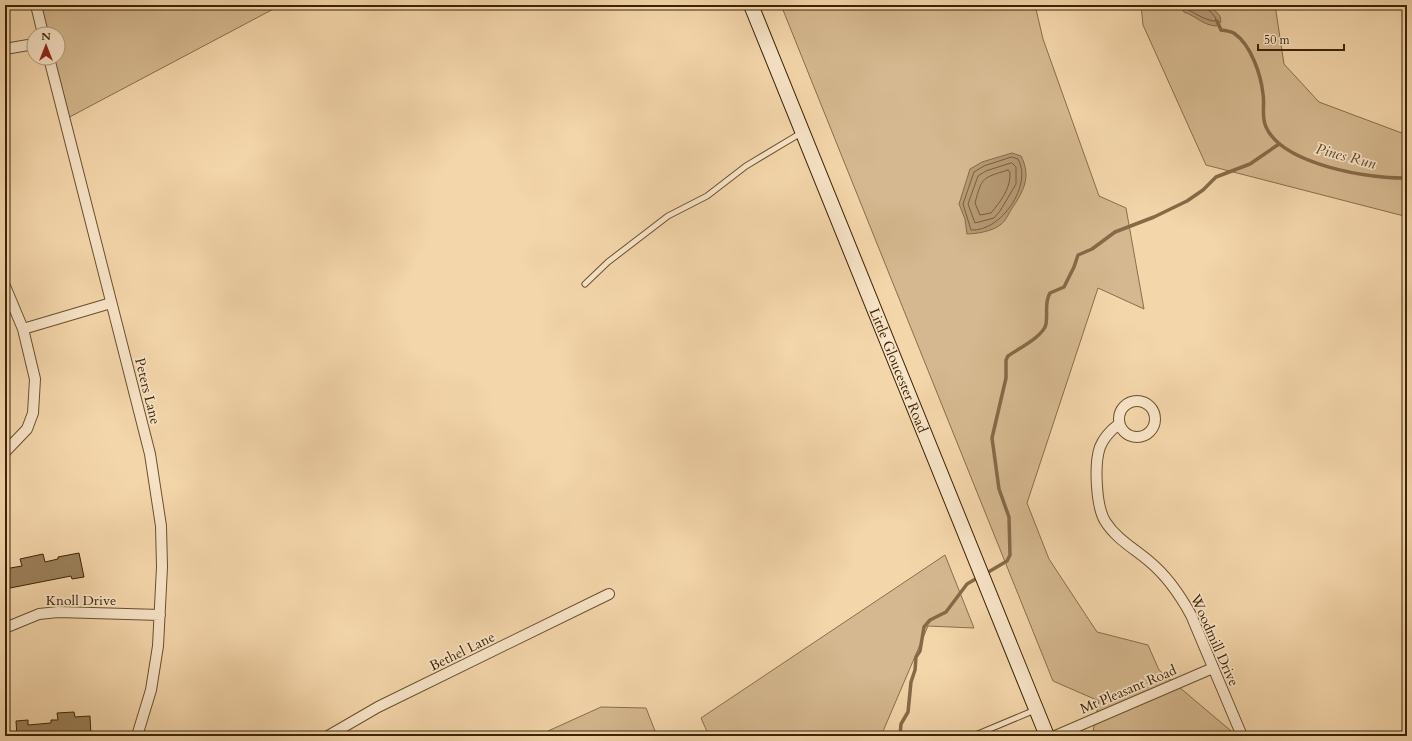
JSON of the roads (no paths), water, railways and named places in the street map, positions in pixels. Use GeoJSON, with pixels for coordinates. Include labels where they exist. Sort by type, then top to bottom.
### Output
{"type":"FeatureCollection","features":[{"type":"Feature","properties":{"kind":"street"},"geometry":{"type":"LineString","coordinates":[[36,5],[41,26]]}},
{"type":"Feature","properties":{"kind":"street","name":"Little Gloucester Road"},"geometry":{"type":"LineString","coordinates":[[751,5],[1047,736]]}},
{"type":"Feature","properties":{"kind":"street"},"geometry":{"type":"LineString","coordinates":[[5,49],[26,45]]}},
{"type":"Feature","properties":{"kind":"street","name":"Peters Lane"},"geometry":{"type":"LineString","coordinates":[[51,66],[150,454],[160,519],[162,568],[158,646],[151,690],[137,736]]}},
{"type":"Feature","properties":{"kind":"street"},"geometry":{"type":"LineString","coordinates":[[5,286],[23,329],[35,379],[33,413],[27,429],[5,452]]}},
{"type":"Feature","properties":{"kind":"street"},"geometry":{"type":"LineString","coordinates":[[23,329],[111,303]]}},
{"type":"Feature","properties":{"kind":"street","name":"Woodmill Drive"},"geometry":{"type":"LineString","coordinates":[[1120,424],[1108,434],[1100,448],[1097,465],[1098,500],[1105,521],[1122,541],[1150,562],[1168,579],[1191,615],[1242,736]]}},
{"type":"Feature","properties":{"kind":"street","name":"Bethel Lane"},"geometry":{"type":"LineString","coordinates":[[328,736],[378,707],[609,594]]}},
{"type":"Feature","properties":{"kind":"street","name":"Knoll Drive"},"geometry":{"type":"LineString","coordinates":[[5,628],[38,614],[58,612],[160,615]]}},
{"type":"Feature","properties":{"kind":"street","name":"Mt Pleasant Road"},"geometry":{"type":"LineString","coordinates":[[1055,736],[1213,668]]}},
{"type":"Feature","properties":{"kind":"lane"},"geometry":{"type":"LineString","coordinates":[[585,284],[608,262],[668,216],[707,196],[746,166],[802,132]]}},
{"type":"Feature","properties":{"kind":"lane"},"geometry":{"type":"LineString","coordinates":[[973,736],[1036,710]]}},
{"type":"Feature","properties":{"kind":"water"},"geometry":{"type":"Polygon","coordinates":[[[1179,5],[1210,5],[1220,16],[1221,22],[1217,26],[1204,23],[1184,12],[1179,5]]]}},
{"type":"Feature","properties":{"kind":"water"},"geometry":{"type":"Polygon","coordinates":[[[1012,153],[1021,156],[1026,171],[1025,184],[1019,197],[1002,224],[984,232],[967,234],[965,219],[959,204],[970,169],[982,162],[1012,153]]]}},
{"type":"Feature","properties":{"kind":"waterway","name":"Pines Run"},"geometry":{"type":"LineString","coordinates":[[1217,21],[1221,30],[1235,34],[1241,39],[1246,45],[1254,61],[1262,86],[1263,115],[1266,127],[1275,140],[1290,151],[1308,160],[1329,167],[1372,176],[1407,178]]}},
{"type":"Feature","properties":{"kind":"waterway"},"geometry":{"type":"LineString","coordinates":[[985,574],[1007,561],[1010,555],[1009,517],[999,489],[992,438],[1006,378],[1006,360],[1008,356],[1036,338],[1044,329],[1046,324],[1047,301],[1050,293],[1064,287],[1078,255],[1092,249],[1115,232],[1154,217],[1187,201],[1203,190],[1216,177],[1250,164],[1279,144]]}},
{"type":"Feature","properties":{"kind":"waterway"},"geometry":{"type":"LineString","coordinates":[[900,736],[901,724],[908,712],[911,682],[915,670],[916,657],[920,651],[924,627],[930,620],[946,612],[967,584],[979,577]]}}]}
